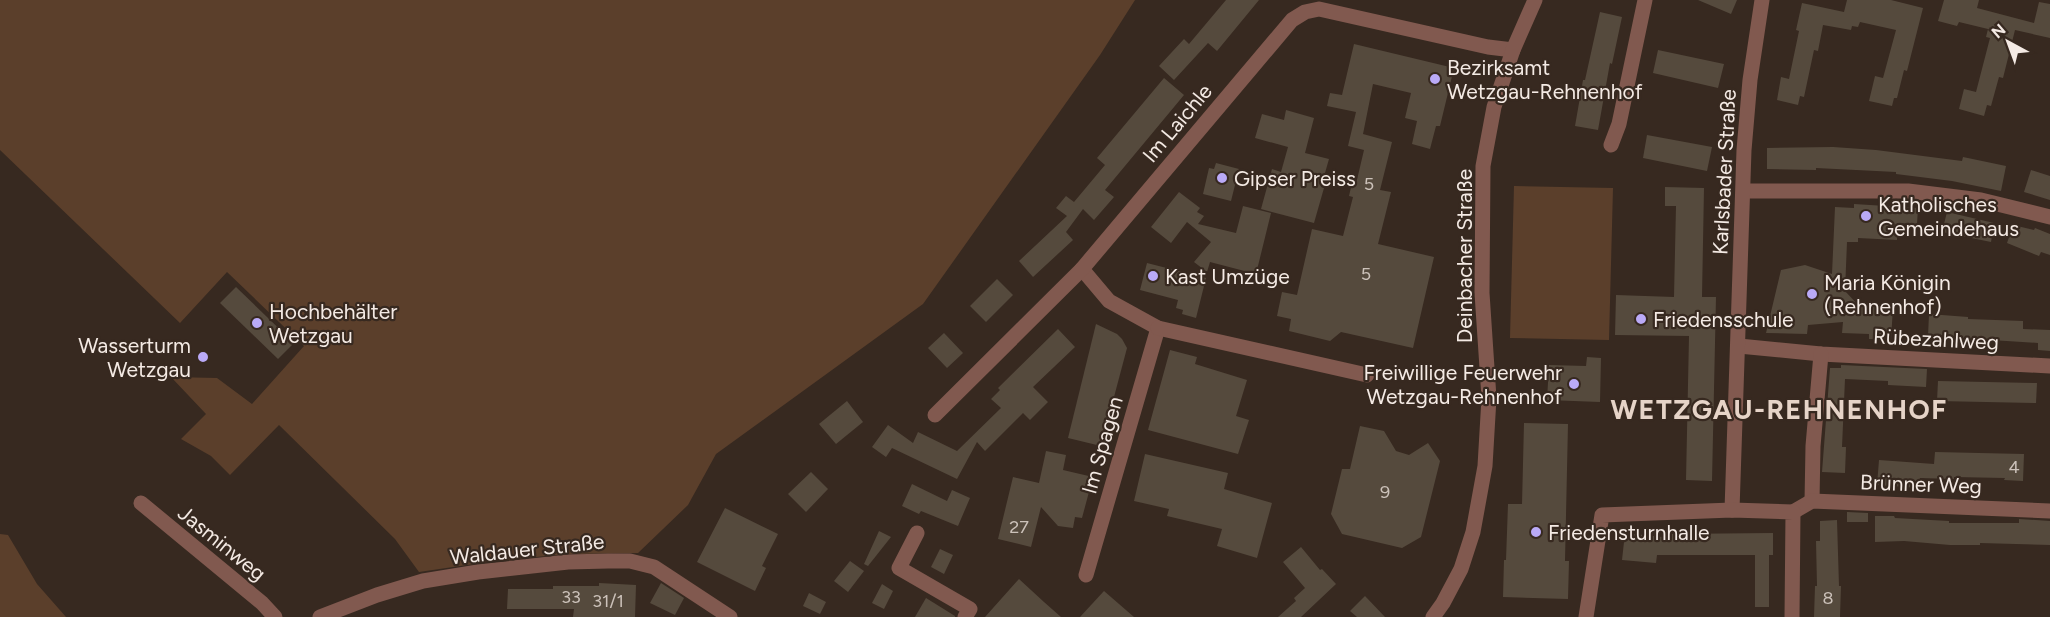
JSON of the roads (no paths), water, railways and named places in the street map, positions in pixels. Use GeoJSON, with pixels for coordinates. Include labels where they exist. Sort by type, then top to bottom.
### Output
{"type":"FeatureCollection","features":[{"type":"Feature","properties":{"kind":"street","name":"Deinbacher Straße"},"geometry":{"type":"LineString","coordinates":[[1433,617],[1461,569],[1473,532],[1485,466],[1489,398],[1482,293],[1484,166],[1494,107],[1513,50],[1535,0]]}},
{"type":"Feature","properties":{"kind":"street"},"geometry":{"type":"LineString","coordinates":[[1611,146],[1619,124],[1646,0]]}},
{"type":"Feature","properties":{"kind":"street","name":"Karlsbader Straße"},"geometry":{"type":"LineString","coordinates":[[1732,510],[1744,150],[1750,80],[1762,0]]}},
{"type":"Feature","properties":{"kind":"street","name":"Im Laichle"},"geometry":{"type":"LineString","coordinates":[[935,415],[1082,269],[1292,20],[1305,12],[1319,9],[1488,47],[1513,50]]}},
{"type":"Feature","properties":{"kind":"street"},"geometry":{"type":"LineString","coordinates":[[1744,191],[1908,191],[1981,200],[2050,217]]}},
{"type":"Feature","properties":{"kind":"street"},"geometry":{"type":"LineString","coordinates":[[1082,269],[1109,301],[1158,328],[1367,375]]}},
{"type":"Feature","properties":{"kind":"street","name":"Im Spagen"},"geometry":{"type":"LineString","coordinates":[[1086,575],[1158,328]]}},
{"type":"Feature","properties":{"kind":"street"},"geometry":{"type":"LineString","coordinates":[[1586,617],[1602,515],[1732,510],[1793,512],[1812,501],[1813,446],[1821,354],[1738,346]]}},
{"type":"Feature","properties":{"kind":"street","name":"Rübezahlweg"},"geometry":{"type":"LineString","coordinates":[[1821,354],[2050,366]]}},
{"type":"Feature","properties":{"kind":"street","name":"Brünner Weg"},"geometry":{"type":"LineString","coordinates":[[1812,501],[2050,511]]}},
{"type":"Feature","properties":{"kind":"street","name":"Jasminweg"},"geometry":{"type":"LineString","coordinates":[[141,503],[262,603],[275,617]]}},
{"type":"Feature","properties":{"kind":"street"},"geometry":{"type":"LineString","coordinates":[[1792,617],[1793,512]]}},
{"type":"Feature","properties":{"kind":"street"},"geometry":{"type":"LineString","coordinates":[[917,533],[899,568],[970,609],[965,617]]}},
{"type":"Feature","properties":{"kind":"street","name":"Waldauer Straße"},"geometry":{"type":"LineString","coordinates":[[320,617],[377,595],[423,581],[568,562],[630,561],[654,567],[730,617]]}},
{"type":"Feature","properties":{"kind":"place","name":"Bezirksamt Wetzgau-Rehnenhof"},"geometry":{"type":"Point","coordinates":[1435,79]}},
{"type":"Feature","properties":{"kind":"place","name":"Gipser Preiss"},"geometry":{"type":"Point","coordinates":[1222,178]}},
{"type":"Feature","properties":{"kind":"place","name":"Katholisches Gemeindehaus"},"geometry":{"type":"Point","coordinates":[1866,216]}},
{"type":"Feature","properties":{"kind":"place","name":"Kast Umzüge"},"geometry":{"type":"Point","coordinates":[1153,276]}},
{"type":"Feature","properties":{"kind":"place","name":"Maria Königin (Rehnenhof)"},"geometry":{"type":"Point","coordinates":[1812,294]}},
{"type":"Feature","properties":{"kind":"place","name":"Friedensschule"},"geometry":{"type":"Point","coordinates":[1641,319]}},
{"type":"Feature","properties":{"kind":"place","name":"Hochbehälter Wetzgau"},"geometry":{"type":"Point","coordinates":[257,323]}},
{"type":"Feature","properties":{"kind":"place","name":"Wasserturm Wetzgau"},"geometry":{"type":"Point","coordinates":[203,357]}},
{"type":"Feature","properties":{"kind":"place","name":"Freiwillige Feuerwehr Wetzgau-Rehnenhof"},"geometry":{"type":"Point","coordinates":[1574,384]}},
{"type":"Feature","properties":{"kind":"place","name":"Friedensturnhalle"},"geometry":{"type":"Point","coordinates":[1536,532]}},
{"type":"Feature","properties":{"kind":"district","name":"WETZGAU-REHNENHOF"},"geometry":{"type":"Point","coordinates":[1779,409]}}]}
